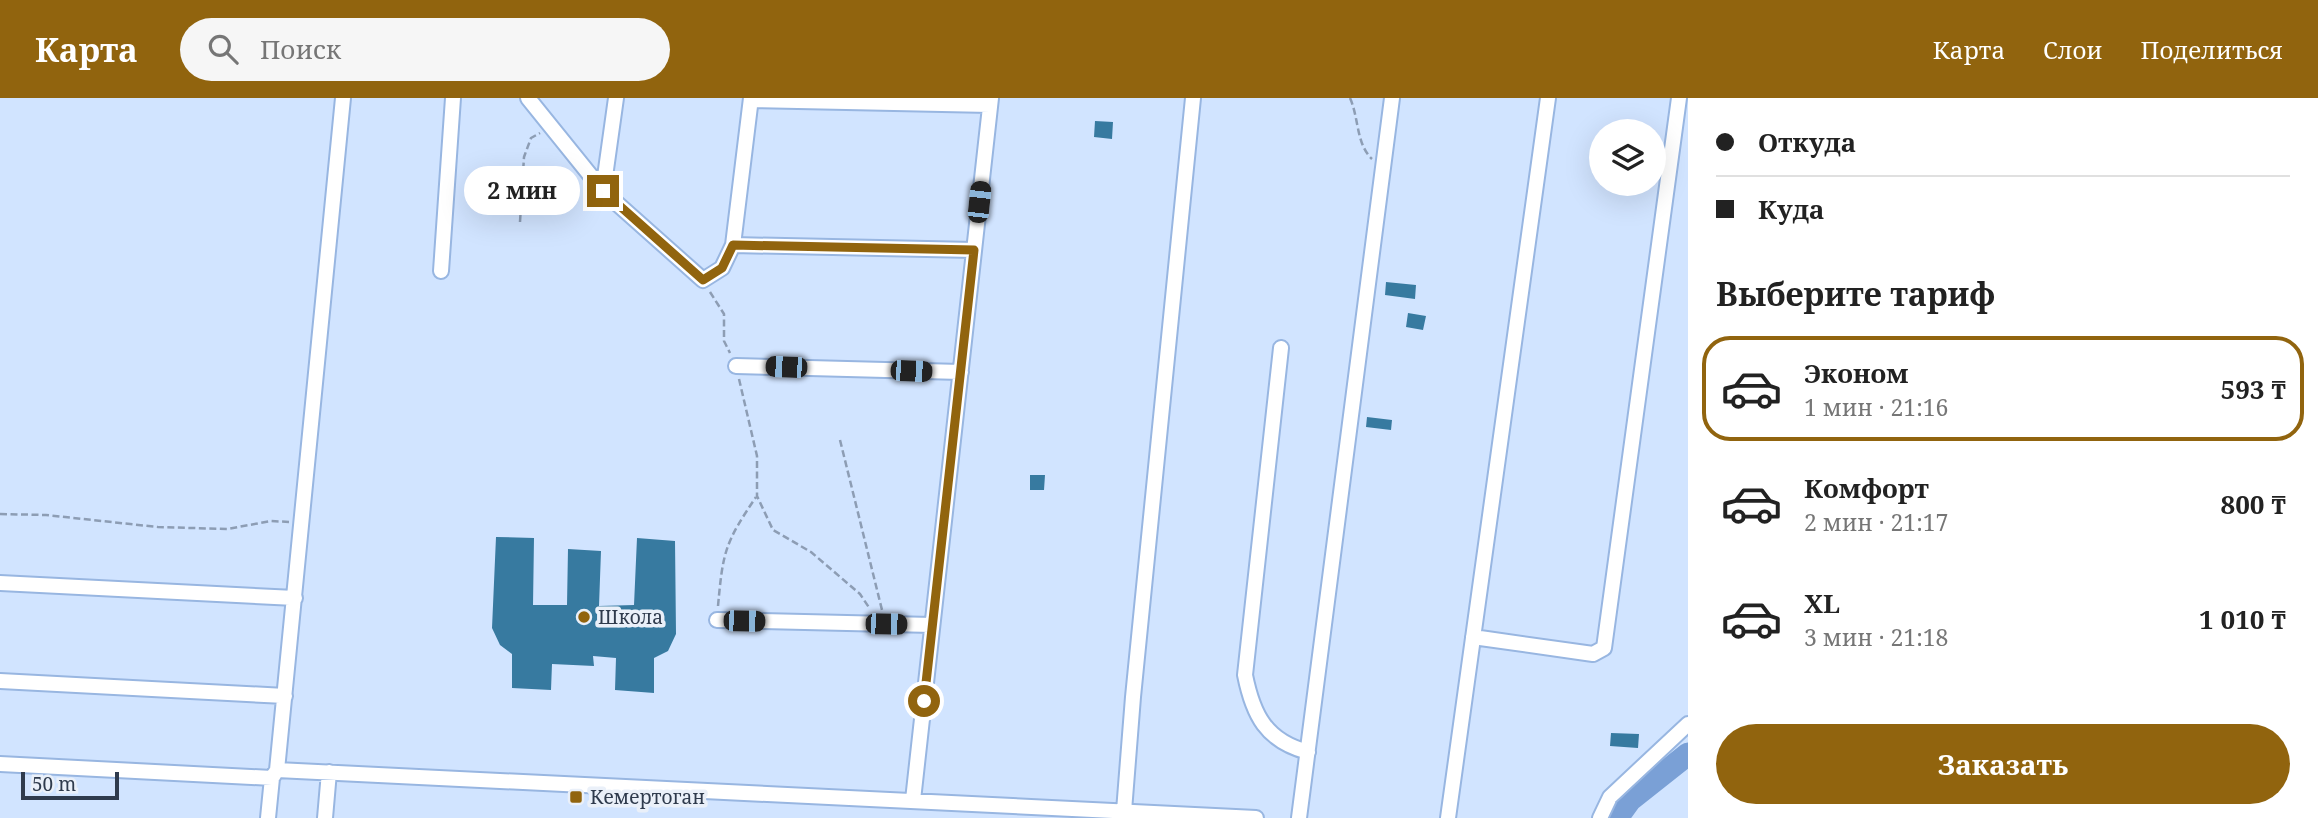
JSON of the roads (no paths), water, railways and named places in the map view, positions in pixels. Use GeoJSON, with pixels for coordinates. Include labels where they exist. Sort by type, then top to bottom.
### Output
{"type":"FeatureCollection","features":[{"type":"Feature","properties":{"kind":"street"},"geometry":{"type":"LineString","coordinates":[[268,818],[285,696],[343,98]]}},
{"type":"Feature","properties":{"kind":"street"},"geometry":{"type":"LineString","coordinates":[[441,271],[453,98]]}},
{"type":"Feature","properties":{"kind":"street"},"geometry":{"type":"LineString","coordinates":[[528,98],[549,128],[603,191],[703,280],[722,268],[733,245],[751,99],[991,102],[913,800]]}},
{"type":"Feature","properties":{"kind":"street"},"geometry":{"type":"LineString","coordinates":[[603,191],[616,98]]}},
{"type":"Feature","properties":{"kind":"street"},"geometry":{"type":"LineString","coordinates":[[1124,811],[1193,98]]}},
{"type":"Feature","properties":{"kind":"street"},"geometry":{"type":"LineString","coordinates":[[1299,818],[1392,98]]}},
{"type":"Feature","properties":{"kind":"street"},"geometry":{"type":"LineString","coordinates":[[1448,818],[1548,98]]}},
{"type":"Feature","properties":{"kind":"street"},"geometry":{"type":"LineString","coordinates":[[1474,637],[1593,654],[1604,648],[1679,98]]}},
{"type":"Feature","properties":{"kind":"street"},"geometry":{"type":"LineString","coordinates":[[733,245],[974,250]]}},
{"type":"Feature","properties":{"kind":"street"},"geometry":{"type":"LineString","coordinates":[[1281,348],[1245,675],[1250,696],[1267,730],[1285,746],[1308,752]]}},
{"type":"Feature","properties":{"kind":"street"},"geometry":{"type":"LineString","coordinates":[[736,366],[961,372]]}},
{"type":"Feature","properties":{"kind":"street"},"geometry":{"type":"LineString","coordinates":[[0,583],[295,598]]}},
{"type":"Feature","properties":{"kind":"street"},"geometry":{"type":"LineString","coordinates":[[716,620],[932,625]]}},
{"type":"Feature","properties":{"kind":"street"},"geometry":{"type":"LineString","coordinates":[[0,681],[285,696]]}},
{"type":"Feature","properties":{"kind":"street"},"geometry":{"type":"LineString","coordinates":[[1600,818],[1610,797],[1688,724]]}},
{"type":"Feature","properties":{"kind":"street"},"geometry":{"type":"LineString","coordinates":[[0,764],[274,774],[329,772],[1256,818]]}},
{"type":"Feature","properties":{"kind":"street"},"geometry":{"type":"LineString","coordinates":[[326,818],[329,772]]}},
{"type":"Feature","properties":{"kind":"waterway"},"geometry":{"type":"LineString","coordinates":[[1617,818],[1630,800],[1688,754]]}},
{"type":"Feature","properties":{"kind":"place","name":"Школа"},"geometry":{"type":"Point","coordinates":[584,617]}},
{"type":"Feature","properties":{"kind":"place","name":"Кемертоган"},"geometry":{"type":"Point","coordinates":[576,797]}}]}
